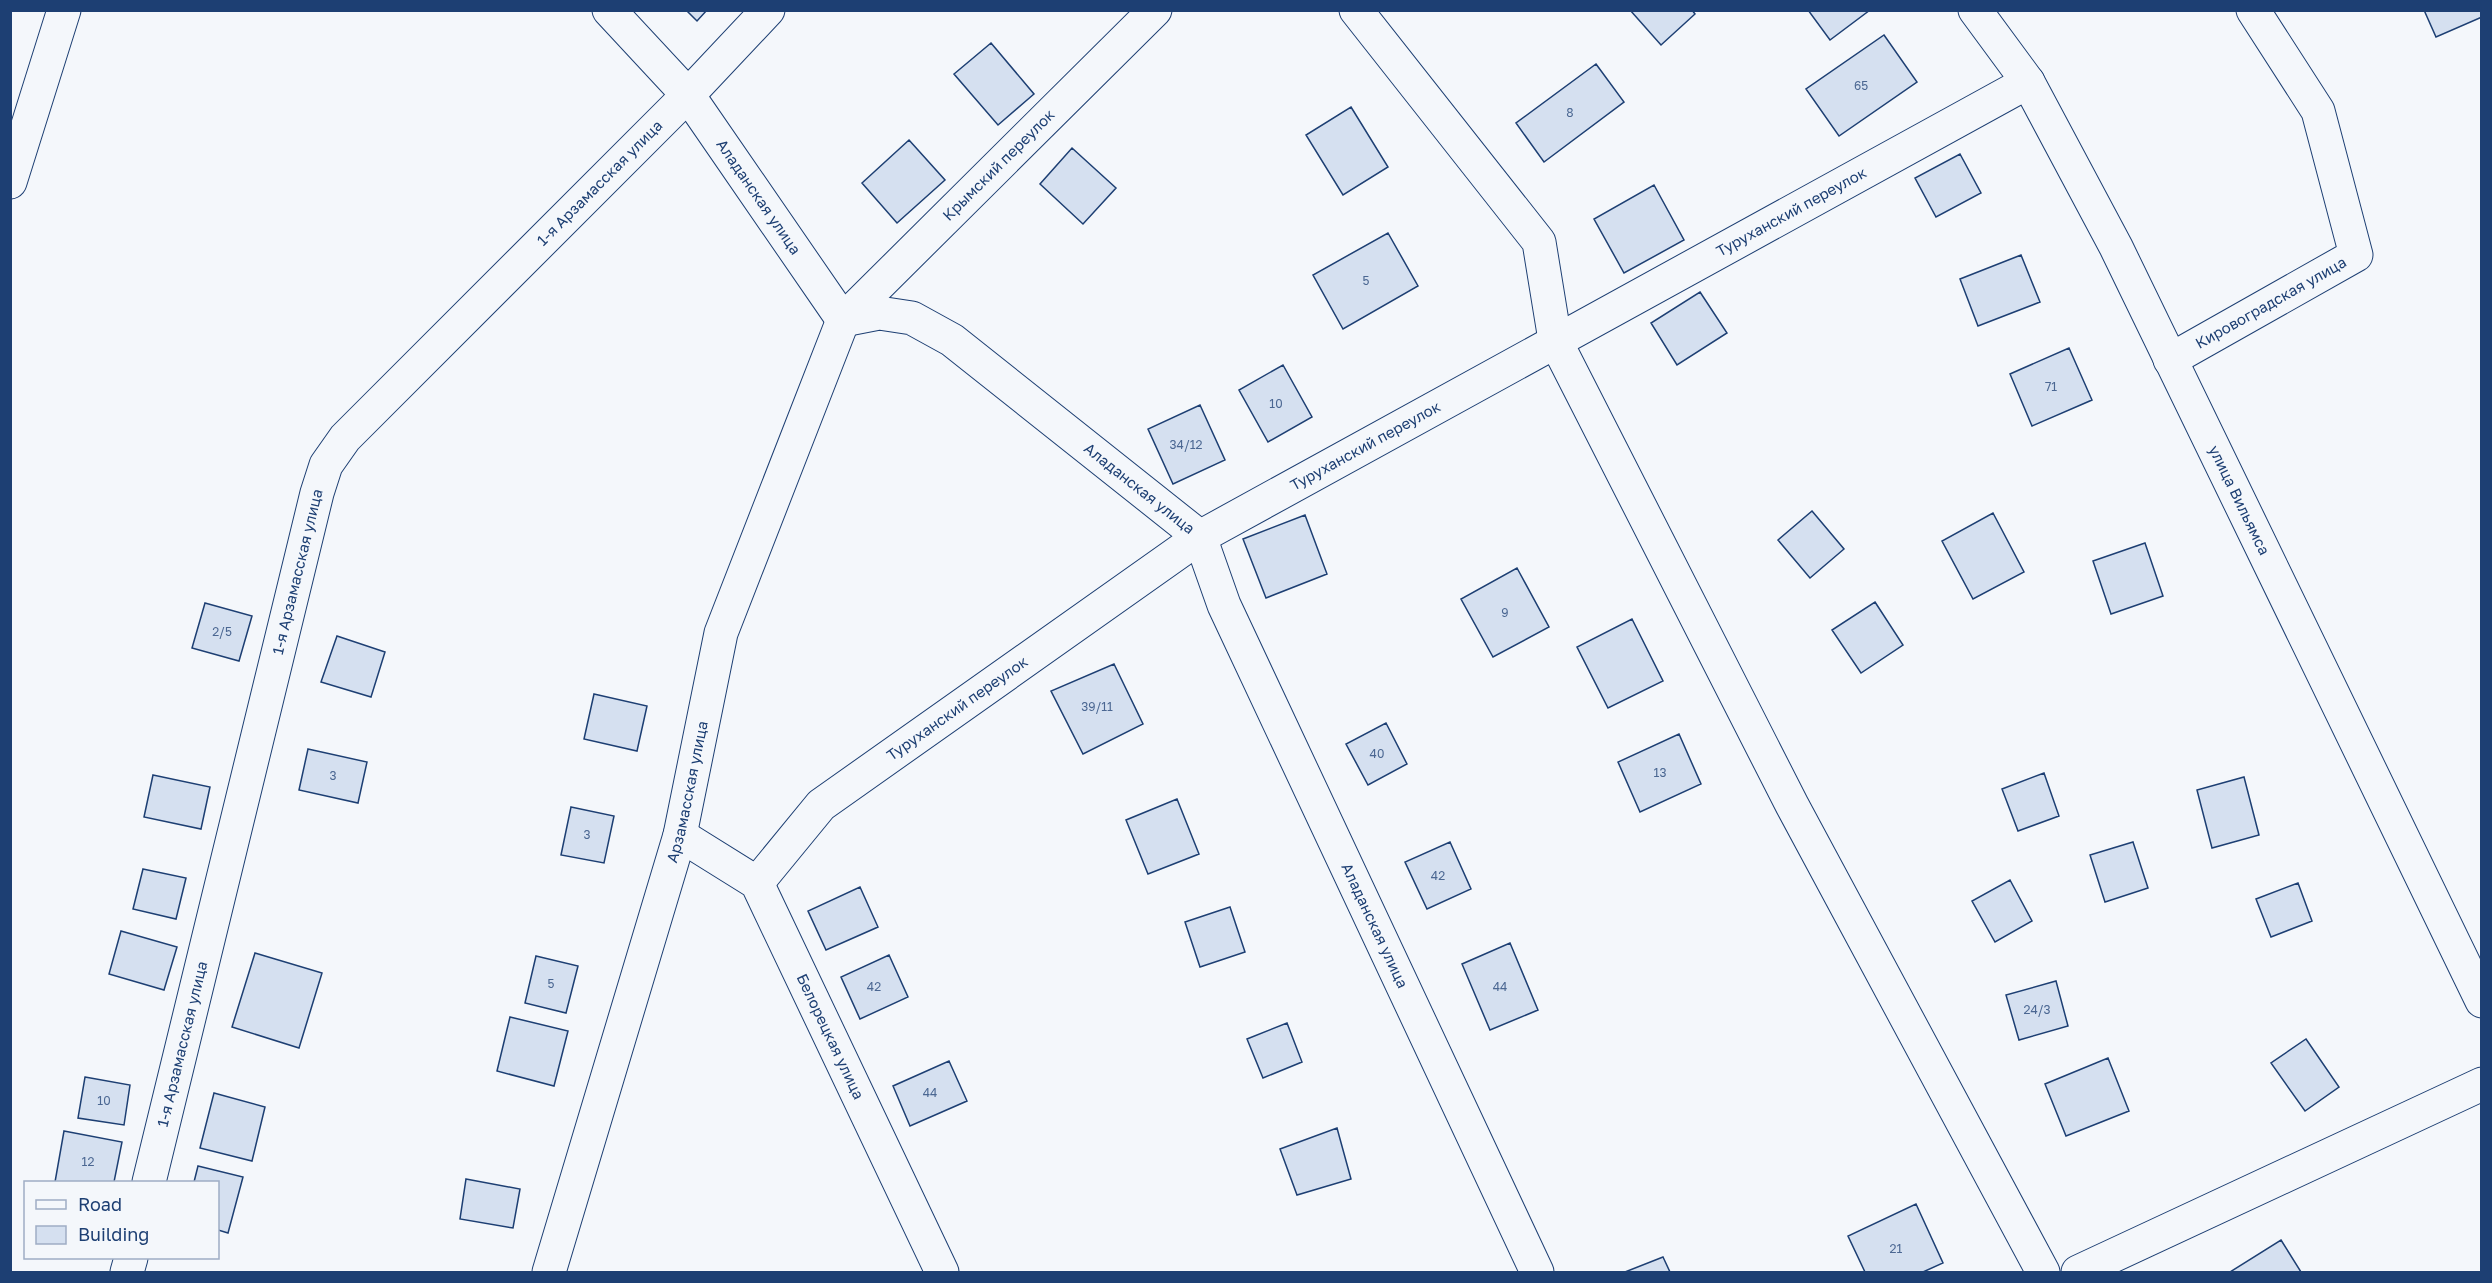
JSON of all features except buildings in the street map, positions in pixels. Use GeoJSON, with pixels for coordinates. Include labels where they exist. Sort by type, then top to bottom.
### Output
{"type":"FeatureCollection","features":[{"type":"Feature","properties":{"kind":"street"},"geometry":{"type":"LineString","coordinates":[[10,182],[64,10]]}},
{"type":"Feature","properties":{"kind":"street","name":"Аладанская улица"},"geometry":{"type":"LineString","coordinates":[[609,10],[688,95],[843,320],[879,314],[912,318],[952,340],[1200,537],[1224,605],[1537,1272]]}},
{"type":"Feature","properties":{"kind":"street","name":"1-я Арзамасская улица"},"geometry":{"type":"LineString","coordinates":[[149,1181],[314,505],[326,465],[345,438],[688,95],[768,10]]}},
{"type":"Feature","properties":{"kind":"street","name":"Крымский переулок"},"geometry":{"type":"LineString","coordinates":[[843,320],[1155,10]]}},
{"type":"Feature","properties":{"kind":"street"},"geometry":{"type":"LineString","coordinates":[[1356,10],[1539,242],[1555,340],[1792,805],[2043,1272]]}},
{"type":"Feature","properties":{"kind":"street","name":"улица Вильямса"},"geometry":{"type":"LineString","coordinates":[[1976,10],[2028,82],[2116,247],[2481,1001]]}},
{"type":"Feature","properties":{"kind":"street","name":"Кировоградская улица"},"geometry":{"type":"LineString","coordinates":[[2170,360],[2356,255],[2318,111],[2253,10]]}},
{"type":"Feature","properties":{"kind":"street","name":"Туруханский переулок"},"geometry":{"type":"LineString","coordinates":[[757,883],[821,804],[1200,537],[2028,82]]}},
{"type":"Feature","properties":{"kind":"street","name":"Арзамасская улица"},"geometry":{"type":"LineString","coordinates":[[549,1272],[680,835],[721,633],[843,320]]}},
{"type":"Feature","properties":{"kind":"street"},"geometry":{"type":"LineString","coordinates":[[680,835],[757,883]]}},
{"type":"Feature","properties":{"kind":"street","name":"Белорецкая улица"},"geometry":{"type":"LineString","coordinates":[[757,883],[942,1272]]}},
{"type":"Feature","properties":{"kind":"street"},"geometry":{"type":"LineString","coordinates":[[2078,1272],[2481,1084]]}}]}
